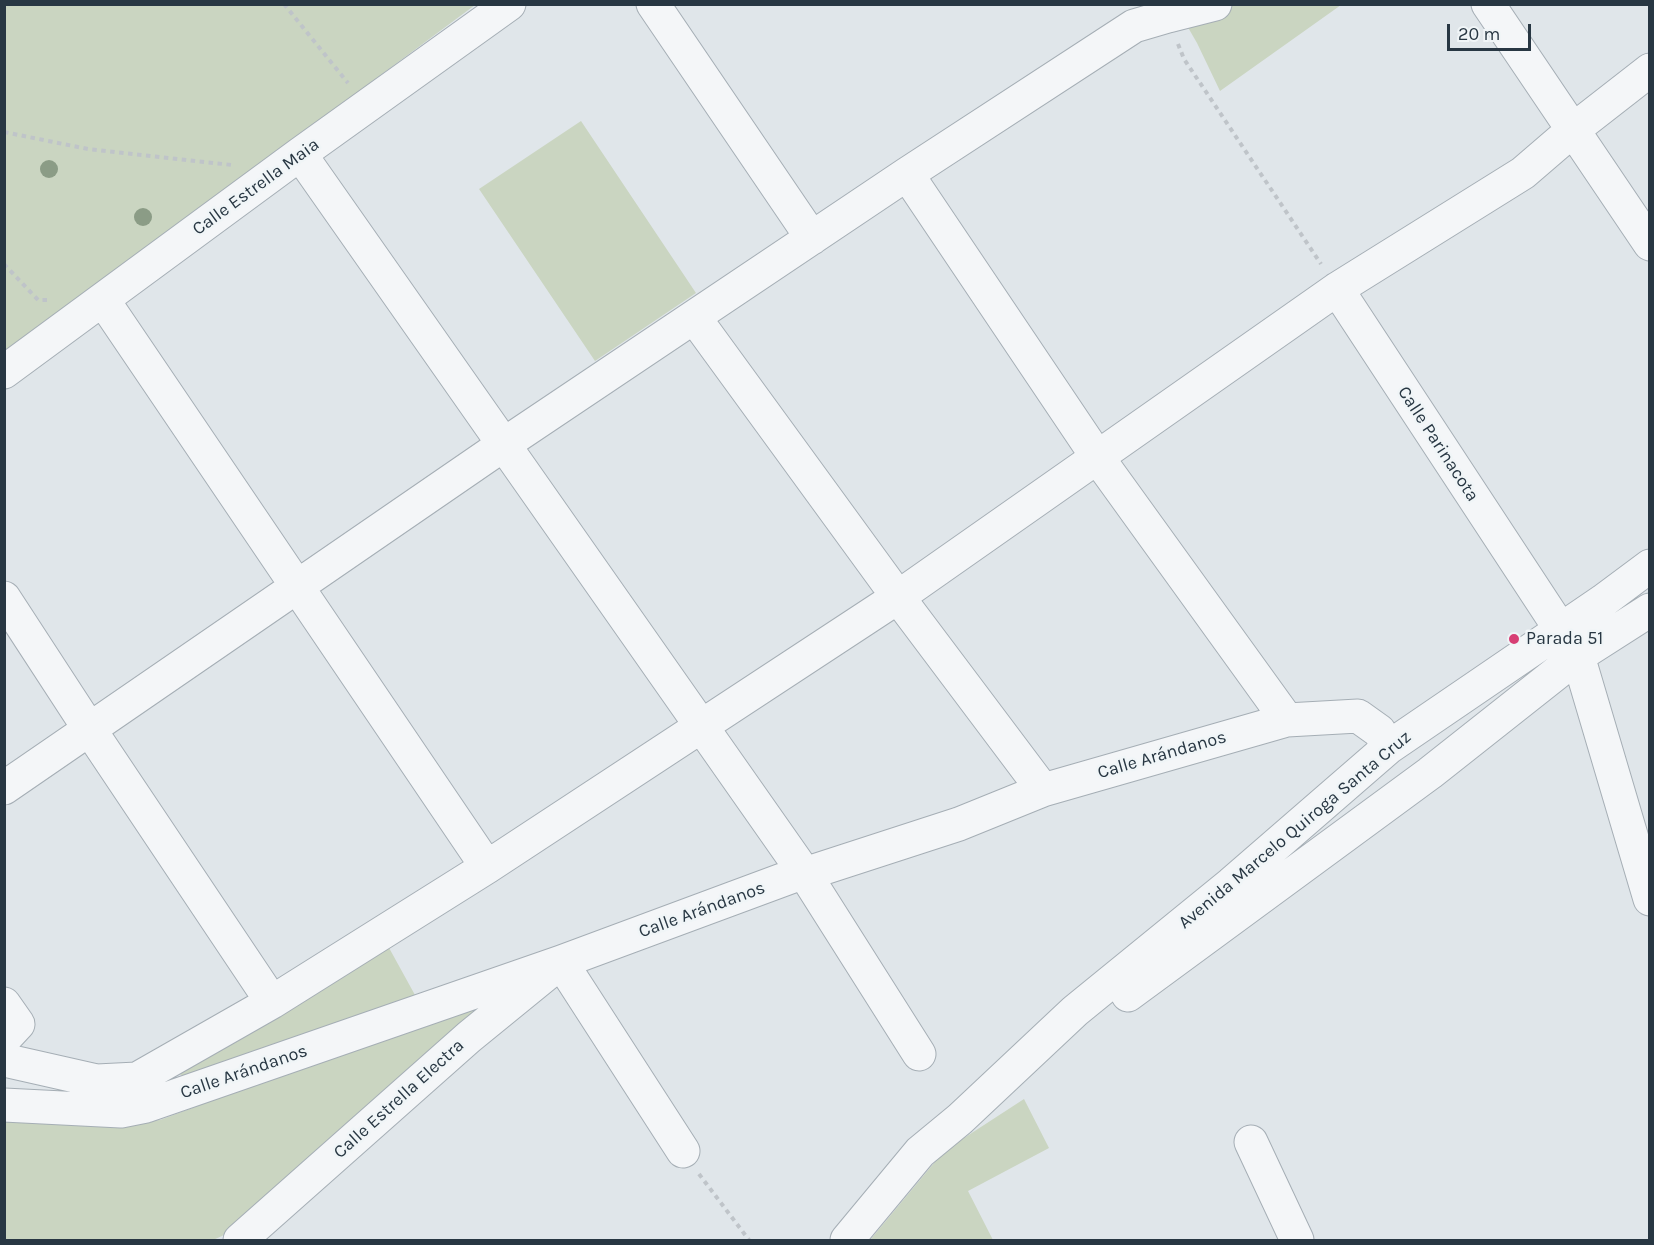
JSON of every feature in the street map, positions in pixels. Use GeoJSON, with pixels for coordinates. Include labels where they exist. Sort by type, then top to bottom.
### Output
{"type":"FeatureCollection","features":[{"type":"Feature","properties":{"kind":"street","name":"Calle Estrella Maia"},"geometry":{"type":"LineString","coordinates":[[4,372],[300,154],[509,4]]}},
{"type":"Feature","properties":{"kind":"street"},"geometry":{"type":"LineString","coordinates":[[653,4],[812,238]]}},
{"type":"Feature","properties":{"kind":"street"},"geometry":{"type":"LineString","coordinates":[[4,788],[503,445],[907,174],[1134,26],[1215,4]]}},
{"type":"Feature","properties":{"kind":"street"},"geometry":{"type":"LineString","coordinates":[[1488,4],[1650,244]]}},
{"type":"Feature","properties":{"kind":"street"},"geometry":{"type":"LineString","coordinates":[[4,1060],[142,1092],[272,1002],[487,867],[898,597],[1337,289],[1523,172],[1650,70]]}},
{"type":"Feature","properties":{"kind":"street"},"geometry":{"type":"LineString","coordinates":[[300,154],[805,874],[919,1054]]}},
{"type":"Feature","properties":{"kind":"street"},"geometry":{"type":"LineString","coordinates":[[907,174],[1098,458],[1287,720]]}},
{"type":"Feature","properties":{"kind":"street","name":"Calle Parinacota"},"geometry":{"type":"LineString","coordinates":[[1337,289],[1578,656],[1650,899]]}},
{"type":"Feature","properties":{"kind":"street"},"geometry":{"type":"LineString","coordinates":[[103,300],[487,867]]}},
{"type":"Feature","properties":{"kind":"street"},"geometry":{"type":"LineString","coordinates":[[694,317],[898,597],[1043,790]]}},
{"type":"Feature","properties":{"kind":"street","name":"Avenida Marcelo Quiroga Santa Cruz"},"geometry":{"type":"LineString","coordinates":[[960,1119],[1075,1011],[1231,884],[1389,747],[1650,566]]}},
{"type":"Feature","properties":{"kind":"street"},"geometry":{"type":"LineString","coordinates":[[4,598],[272,1002]]}},
{"type":"Feature","properties":{"kind":"street","name":"Avenida Marcelo Quiroga Santa Cruz"},"geometry":{"type":"LineString","coordinates":[[847,1240],[920,1152],[960,1119],[1430,773],[1578,656],[1650,610]]}},
{"type":"Feature","properties":{"kind":"street","name":"Calle Arándanos"},"geometry":{"type":"LineString","coordinates":[[4,1105],[121,1111],[142,1092],[561,962],[793,876],[959,824],[1043,790],[1287,720],[1358,716],[1379,731],[1389,747]]}},
{"type":"Feature","properties":{"kind":"street"},"geometry":{"type":"LineString","coordinates":[[561,962],[683,1151]]}},
{"type":"Feature","properties":{"kind":"street","name":"Calle Estrella Electra"},"geometry":{"type":"LineString","coordinates":[[240,1240],[469,1037],[561,962]]}},
{"type":"Feature","properties":{"kind":"street"},"geometry":{"type":"LineString","coordinates":[[4,1004],[18,1024],[4,1039]]}},
{"type":"Feature","properties":{"kind":"street"},"geometry":{"type":"LineString","coordinates":[[1251,1142],[1297,1240]]}},
{"type":"Feature","properties":{"kind":"path"},"geometry":{"type":"LineString","coordinates":[[284,4],[366,106]]}},
{"type":"Feature","properties":{"kind":"path"},"geometry":{"type":"LineString","coordinates":[[1168,16],[1184,59],[1337,289]]}},
{"type":"Feature","properties":{"kind":"path"},"geometry":{"type":"LineString","coordinates":[[4,132],[88,149],[235,165]]}},
{"type":"Feature","properties":{"kind":"path"},"geometry":{"type":"LineString","coordinates":[[4,264],[38,300],[49,300]]}},
{"type":"Feature","properties":{"kind":"path"},"geometry":{"type":"LineString","coordinates":[[683,1151],[749,1240]]}},
{"type":"Feature","properties":{"kind":"green space"},"geometry":{"type":"Polygon","coordinates":[[[5,5],[475,5],[5,354],[5,5]]]}},
{"type":"Feature","properties":{"kind":"green space"},"geometry":{"type":"Polygon","coordinates":[[[1175,5],[1341,5],[1220,91],[1197,43],[1175,5]]]}},
{"type":"Feature","properties":{"kind":"green space"},"geometry":{"type":"Polygon","coordinates":[[[581,121],[696,293],[595,361],[479,189],[581,121]]]}},
{"type":"Feature","properties":{"kind":"green space"},"geometry":{"type":"Polygon","coordinates":[[[388,946],[415,995],[188,1082],[177,1071],[388,946]]]}},
{"type":"Feature","properties":{"kind":"green space"},"geometry":{"type":"Polygon","coordinates":[[[498,994],[317,1159],[222,1236],[213,1240],[5,1240],[5,1119],[103,1126],[160,1120],[498,994]]]}},
{"type":"Feature","properties":{"kind":"green space"},"geometry":{"type":"Polygon","coordinates":[[[1024,1099],[1049,1148],[968,1191],[993,1240],[870,1240],[944,1151],[1024,1099]]]}},
{"type":"Feature","properties":{"kind":"place","name":"Parada 51"},"geometry":{"type":"Point","coordinates":[1514,639]}}]}
